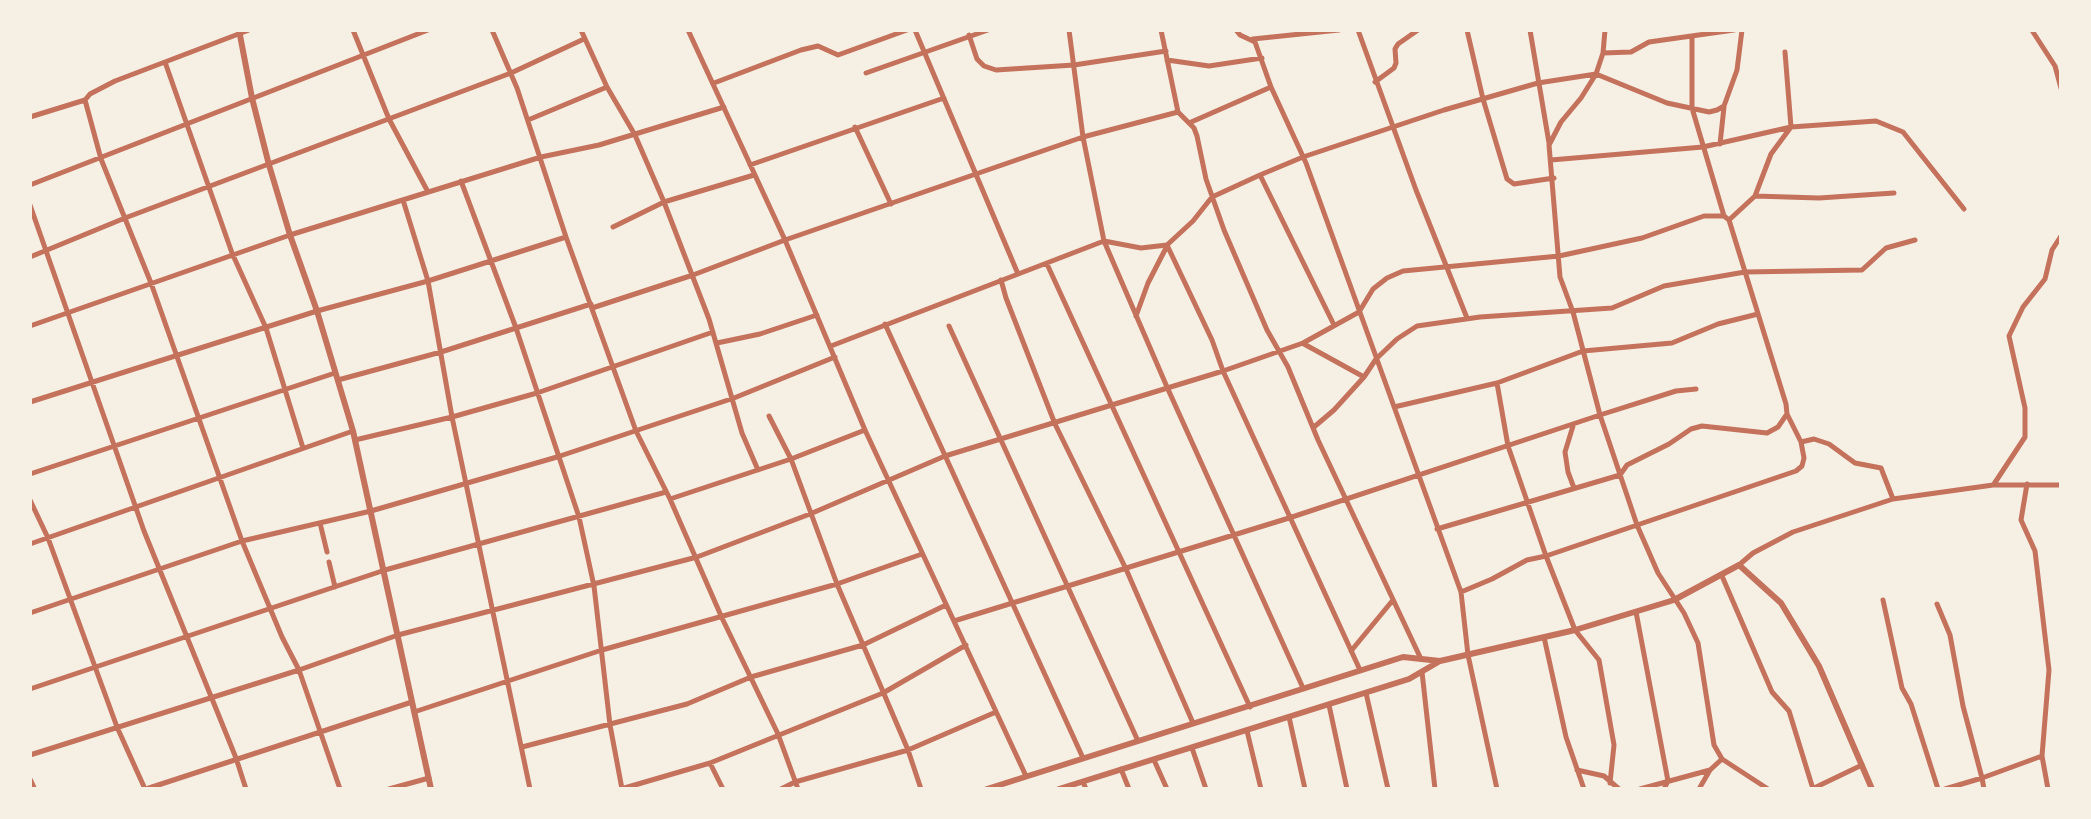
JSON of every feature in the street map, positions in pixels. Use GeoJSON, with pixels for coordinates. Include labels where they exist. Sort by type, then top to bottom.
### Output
{"type":"FeatureCollection","features":[{"type":"Feature","properties":{"kind":"street"},"geometry":{"type":"LineString","coordinates":[[30,117],[85,100],[115,81],[249,30]]}},
{"type":"Feature","properties":{"kind":"street"},"geometry":{"type":"LineString","coordinates":[[353,30],[389,119],[428,192]]}},
{"type":"Feature","properties":{"kind":"street"},"geometry":{"type":"LineString","coordinates":[[30,185],[428,30]]}},
{"type":"Feature","properties":{"kind":"street"},"geometry":{"type":"LineString","coordinates":[[492,30],[528,120],[566,237],[636,431],[778,734],[797,786]]}},
{"type":"Feature","properties":{"kind":"street"},"geometry":{"type":"LineString","coordinates":[[581,30],[607,87],[635,135],[664,202],[714,332],[742,433],[758,470]]}},
{"type":"Feature","properties":{"kind":"street"},"geometry":{"type":"LineString","coordinates":[[688,30],[785,240],[865,430],[1026,776]]}},
{"type":"Feature","properties":{"kind":"street"},"geometry":{"type":"LineString","coordinates":[[714,83],[801,50],[818,46],[838,55],[907,30]]}},
{"type":"Feature","properties":{"kind":"street"},"geometry":{"type":"LineString","coordinates":[[915,30],[1018,274]]}},
{"type":"Feature","properties":{"kind":"street"},"geometry":{"type":"LineString","coordinates":[[866,73],[988,30]]}},
{"type":"Feature","properties":{"kind":"street"},"geometry":{"type":"LineString","coordinates":[[1069,30],[1083,137],[1104,241],[1303,688]]}},
{"type":"Feature","properties":{"kind":"street"},"geometry":{"type":"LineString","coordinates":[[1161,30],[1178,112],[1197,136],[1212,197],[1224,230],[1421,659]]}},
{"type":"Feature","properties":{"kind":"street"},"geometry":{"type":"LineString","coordinates":[[1236,30],[1240,35],[1253,39],[1292,32],[1339,30]]}},
{"type":"Feature","properties":{"kind":"street"},"geometry":{"type":"LineString","coordinates":[[1358,30],[1375,82],[1467,318]]}},
{"type":"Feature","properties":{"kind":"street"},"geometry":{"type":"LineString","coordinates":[[1375,82],[1394,68],[1398,44],[1418,30]]}},
{"type":"Feature","properties":{"kind":"street"},"geometry":{"type":"LineString","coordinates":[[1467,30],[1483,99],[1507,179],[1514,184],[1554,178]]}},
{"type":"Feature","properties":{"kind":"street"},"geometry":{"type":"LineString","coordinates":[[1530,30],[1554,178],[1560,277],[1573,312],[1600,415],[1637,525],[1658,573],[1684,613],[1698,643],[1706,711],[1714,745],[1722,759],[1768,789]]}},
{"type":"Feature","properties":{"kind":"street"},"geometry":{"type":"LineString","coordinates":[[1549,145],[1561,122],[1596,74],[1603,53],[1605,30]]}},
{"type":"Feature","properties":{"kind":"street"},"geometry":{"type":"LineString","coordinates":[[1603,53],[1631,52],[1649,42],[1734,30]]}},
{"type":"Feature","properties":{"kind":"street"},"geometry":{"type":"LineString","coordinates":[[1720,144],[1724,106],[1737,70],[1742,30]]}},
{"type":"Feature","properties":{"kind":"street"},"geometry":{"type":"LineString","coordinates":[[239,32],[269,165],[353,431],[431,789]]}},
{"type":"Feature","properties":{"kind":"street"},"geometry":{"type":"LineString","coordinates":[[2033,32],[2055,66],[2061,88]]}},
{"type":"Feature","properties":{"kind":"street"},"geometry":{"type":"LineString","coordinates":[[969,35],[977,59],[984,66],[996,70],[1074,65],[1166,51]]}},
{"type":"Feature","properties":{"kind":"street"},"geometry":{"type":"LineString","coordinates":[[1461,592],[1527,560],[1796,471],[1802,466],[1801,442],[1787,414],[1692,108],[1692,36]]}},
{"type":"Feature","properties":{"kind":"street"},"geometry":{"type":"LineString","coordinates":[[30,257],[125,218],[511,73],[584,39]]}},
{"type":"Feature","properties":{"kind":"street"},"geometry":{"type":"LineString","coordinates":[[1253,39],[1303,157],[1461,592],[1468,655],[1497,789]]}},
{"type":"Feature","properties":{"kind":"street"},"geometry":{"type":"LineString","coordinates":[[30,755],[299,670],[398,635],[697,557],[889,482],[945,456],[1223,371],[1303,343],[1359,312],[1373,289],[1403,271],[1559,256],[1642,238],[1704,216],[1726,218],[1755,196],[1771,154],[1791,127],[1785,52]]}},
{"type":"Feature","properties":{"kind":"street"},"geometry":{"type":"LineString","coordinates":[[1167,60],[1209,66],[1262,58]]}},
{"type":"Feature","properties":{"kind":"street"},"geometry":{"type":"LineString","coordinates":[[165,62],[232,253],[266,328],[303,448]]}},
{"type":"Feature","properties":{"kind":"street"},"geometry":{"type":"LineString","coordinates":[[1136,316],[1167,245],[1193,221],[1212,197],[1303,157],[1538,83],[1596,74],[1667,103],[1709,112],[1724,106]]}},
{"type":"Feature","properties":{"kind":"street"},"geometry":{"type":"LineString","coordinates":[[528,120],[607,87]]}},
{"type":"Feature","properties":{"kind":"street"},"geometry":{"type":"LineString","coordinates":[[1189,123],[1271,87]]}},
{"type":"Feature","properties":{"kind":"street"},"geometry":{"type":"LineString","coordinates":[[750,165],[944,98]]}},
{"type":"Feature","properties":{"kind":"street"},"geometry":{"type":"LineString","coordinates":[[85,100],[101,159],[151,283],[242,541],[299,670],[340,789]]}},
{"type":"Feature","properties":{"kind":"street"},"geometry":{"type":"LineString","coordinates":[[30,326],[232,253],[541,157],[599,145],[724,107]]}},
{"type":"Feature","properties":{"kind":"street"},"geometry":{"type":"LineString","coordinates":[[30,474],[286,389],[441,352],[693,275],[1083,137],[1178,112]]}},
{"type":"Feature","properties":{"kind":"street"},"geometry":{"type":"LineString","coordinates":[[1551,160],[1703,147],[1791,127],[1876,121],[1903,132],[1964,209]]}},
{"type":"Feature","properties":{"kind":"street"},"geometry":{"type":"LineString","coordinates":[[855,127],[891,204]]}},
{"type":"Feature","properties":{"kind":"street"},"geometry":{"type":"LineString","coordinates":[[613,227],[664,202],[754,174]]}},
{"type":"Feature","properties":{"kind":"street"},"geometry":{"type":"LineString","coordinates":[[1260,175],[1334,325]]}},
{"type":"Feature","properties":{"kind":"street"},"geometry":{"type":"LineString","coordinates":[[461,181],[516,328],[579,517],[594,586],[610,725],[622,789],[710,763],[883,693],[966,645]]}},
{"type":"Feature","properties":{"kind":"street"},"geometry":{"type":"LineString","coordinates":[[1755,196],[1819,198],[1894,193]]}},
{"type":"Feature","properties":{"kind":"street"},"geometry":{"type":"LineString","coordinates":[[403,200],[428,281],[452,417],[530,789]]}},
{"type":"Feature","properties":{"kind":"street"},"geometry":{"type":"LineString","coordinates":[[30,205],[158,569],[246,789]]}},
{"type":"Feature","properties":{"kind":"street"},"geometry":{"type":"LineString","coordinates":[[1993,485],[2025,437],[2025,408],[2009,336],[2023,307],[2045,279],[2052,250],[2061,236]]}},
{"type":"Feature","properties":{"kind":"street"},"geometry":{"type":"LineString","coordinates":[[30,402],[317,311],[428,281],[566,237]]}},
{"type":"Feature","properties":{"kind":"street"},"geometry":{"type":"LineString","coordinates":[[1314,427],[1334,410],[1376,359],[1397,339],[1417,326],[1467,318],[1612,308],[1664,286],[1745,272],[1862,270],[1886,248],[1915,240]]}},
{"type":"Feature","properties":{"kind":"street"},"geometry":{"type":"LineString","coordinates":[[831,346],[1104,241],[1141,248],[1167,245]]}},
{"type":"Feature","properties":{"kind":"street"},"geometry":{"type":"LineString","coordinates":[[1167,245],[1360,670]]}},
{"type":"Feature","properties":{"kind":"street"},"geometry":{"type":"LineString","coordinates":[[1047,263],[1250,707]]}},
{"type":"Feature","properties":{"kind":"street"},"geometry":{"type":"LineString","coordinates":[[1001,280],[1055,424],[1126,569],[1193,723]]}},
{"type":"Feature","properties":{"kind":"street"},"geometry":{"type":"LineString","coordinates":[[1394,407],[1497,383],[1583,351],[1672,343],[1718,324],[1758,314]]}},
{"type":"Feature","properties":{"kind":"street"},"geometry":{"type":"LineString","coordinates":[[717,343],[760,334],[817,315]]}},
{"type":"Feature","properties":{"kind":"street"},"geometry":{"type":"LineString","coordinates":[[885,324],[1083,758]]}},
{"type":"Feature","properties":{"kind":"street"},"geometry":{"type":"LineString","coordinates":[[949,326],[1138,741]]}},
{"type":"Feature","properties":{"kind":"street"},"geometry":{"type":"LineString","coordinates":[[355,440],[537,393],[714,332]]}},
{"type":"Feature","properties":{"kind":"street"},"geometry":{"type":"LineString","coordinates":[[1303,343],[1364,377]]}},
{"type":"Feature","properties":{"kind":"street"},"geometry":{"type":"LineString","coordinates":[[30,613],[242,541],[371,511],[557,457],[734,398],[835,357]]}},
{"type":"Feature","properties":{"kind":"street"},"geometry":{"type":"LineString","coordinates":[[1497,383],[1508,446],[1546,556],[1575,630],[1599,660],[1614,745],[1610,783]]}},
{"type":"Feature","properties":{"kind":"street"},"geometry":{"type":"LineString","coordinates":[[954,621],[1289,518],[1676,391],[1696,389]]}},
{"type":"Feature","properties":{"kind":"street"},"geometry":{"type":"LineString","coordinates":[[1437,529],[1620,475],[1627,465],[1691,429],[1702,426],[1767,433],[1778,427],[1787,414]]}},
{"type":"Feature","properties":{"kind":"street"},"geometry":{"type":"LineString","coordinates":[[769,416],[791,459],[837,584],[908,750],[921,789]]}},
{"type":"Feature","properties":{"kind":"street"},"geometry":{"type":"LineString","coordinates":[[1573,425],[1565,452],[1574,488]]}},
{"type":"Feature","properties":{"kind":"street"},"geometry":{"type":"LineString","coordinates":[[670,499],[791,459],[865,430]]}},
{"type":"Feature","properties":{"kind":"street"},"geometry":{"type":"LineString","coordinates":[[30,544],[353,431]]}},
{"type":"Feature","properties":{"kind":"street"},"geometry":{"type":"LineString","coordinates":[[1801,442],[1814,439],[1829,444],[1855,463],[1881,468],[1893,499]]}},
{"type":"Feature","properties":{"kind":"street"},"geometry":{"type":"LineString","coordinates":[[2027,484],[2021,520],[2035,551],[2049,670],[2042,756],[2048,789]]}},
{"type":"Feature","properties":{"kind":"street"},"geometry":{"type":"LineString","coordinates":[[987,789],[1403,657],[1440,661],[1575,630],[1674,600],[1722,576],[1753,553],[1793,532],[1893,499],[1993,485],[2061,485]]}},
{"type":"Feature","properties":{"kind":"street"},"geometry":{"type":"LineString","coordinates":[[30,689],[385,570],[666,492]]}},
{"type":"Feature","properties":{"kind":"street"},"geometry":{"type":"LineString","coordinates":[[30,500],[48,538],[117,727],[145,789],[412,702]]}},
{"type":"Feature","properties":{"kind":"street"},"geometry":{"type":"LineString","coordinates":[[320,523],[327,552]]}},
{"type":"Feature","properties":{"kind":"street"},"geometry":{"type":"LineString","coordinates":[[414,712],[602,650],[837,584],[922,554]]}},
{"type":"Feature","properties":{"kind":"street"},"geometry":{"type":"LineString","coordinates":[[329,562],[335,587]]}},
{"type":"Feature","properties":{"kind":"street"},"geometry":{"type":"LineString","coordinates":[[1739,565],[1781,603],[1819,666],[1872,789]]}},
{"type":"Feature","properties":{"kind":"street"},"geometry":{"type":"LineString","coordinates":[[1722,576],[1772,692],[1789,711],[1813,789],[1862,765]]}},
{"type":"Feature","properties":{"kind":"street"},"geometry":{"type":"LineString","coordinates":[[1351,651],[1393,600]]}},
{"type":"Feature","properties":{"kind":"street"},"geometry":{"type":"LineString","coordinates":[[1883,600],[1902,688],[1911,704],[1938,789]]}},
{"type":"Feature","properties":{"kind":"street"},"geometry":{"type":"LineString","coordinates":[[1937,604],[1950,635],[1963,706],[1984,789]]}},
{"type":"Feature","properties":{"kind":"street"},"geometry":{"type":"LineString","coordinates":[[522,747],[687,704],[751,677],[863,645],[946,605]]}},
{"type":"Feature","properties":{"kind":"street"},"geometry":{"type":"LineString","coordinates":[[1636,612],[1668,781],[1664,789]]}},
{"type":"Feature","properties":{"kind":"street"},"geometry":{"type":"LineString","coordinates":[[1544,637],[1576,770],[1584,789]]}},
{"type":"Feature","properties":{"kind":"street"},"geometry":{"type":"LineString","coordinates":[[1059,789],[1084,785],[1121,769],[1409,679],[1440,661]]}},
{"type":"Feature","properties":{"kind":"street"},"geometry":{"type":"LineString","coordinates":[[1422,672],[1435,789]]}},
{"type":"Feature","properties":{"kind":"street"},"geometry":{"type":"LineString","coordinates":[[1366,693],[1388,789]]}},
{"type":"Feature","properties":{"kind":"street"},"geometry":{"type":"LineString","coordinates":[[1329,705],[1347,789]]}},
{"type":"Feature","properties":{"kind":"street"},"geometry":{"type":"LineString","coordinates":[[781,789],[908,750],[996,712]]}},
{"type":"Feature","properties":{"kind":"street"},"geometry":{"type":"LineString","coordinates":[[1289,717],[1305,789]]}},
{"type":"Feature","properties":{"kind":"street"},"geometry":{"type":"LineString","coordinates":[[1247,731],[1261,789]]}},
{"type":"Feature","properties":{"kind":"street"},"geometry":{"type":"LineString","coordinates":[[1192,748],[1206,789]]}},
{"type":"Feature","properties":{"kind":"street"},"geometry":{"type":"LineString","coordinates":[[1945,789],[2042,756]]}},
{"type":"Feature","properties":{"kind":"street"},"geometry":{"type":"LineString","coordinates":[[1699,789],[1710,770],[1722,759]]}},
{"type":"Feature","properties":{"kind":"street"},"geometry":{"type":"LineString","coordinates":[[1154,760],[1167,789]]}},
{"type":"Feature","properties":{"kind":"street"},"geometry":{"type":"LineString","coordinates":[[710,763],[723,789]]}},
{"type":"Feature","properties":{"kind":"street"},"geometry":{"type":"LineString","coordinates":[[1121,769],[1129,789]]}},
{"type":"Feature","properties":{"kind":"street"},"geometry":{"type":"LineString","coordinates":[[1576,770],[1604,776],[1619,789]]}},
{"type":"Feature","properties":{"kind":"street"},"geometry":{"type":"LineString","coordinates":[[1640,789],[1710,770]]}},
{"type":"Feature","properties":{"kind":"street"},"geometry":{"type":"LineString","coordinates":[[389,789],[429,778]]}},
{"type":"Feature","properties":{"kind":"street"},"geometry":{"type":"LineString","coordinates":[[30,780],[34,789]]}}]}
